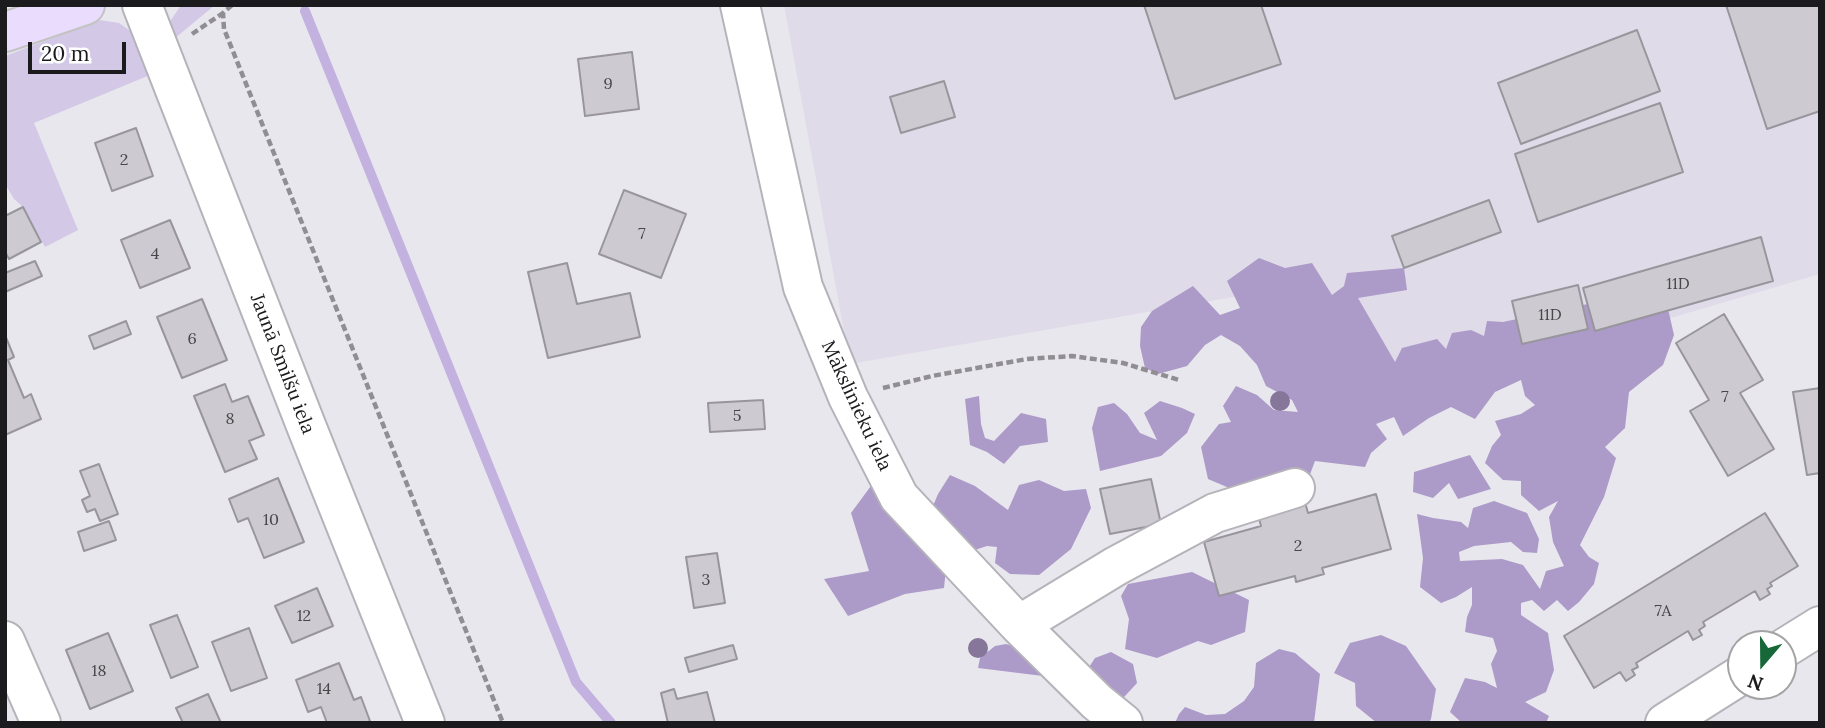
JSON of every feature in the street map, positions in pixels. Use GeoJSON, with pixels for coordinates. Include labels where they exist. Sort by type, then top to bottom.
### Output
{"type":"FeatureCollection","features":[{"type":"Feature","properties":{"kind":"main road"},"geometry":{"type":"LineString","coordinates":[[5,32],[85,5]]}},
{"type":"Feature","properties":{"kind":"street","name":"Jaunā Smilšu iela"},"geometry":{"type":"LineString","coordinates":[[142,5],[425,723]]}},
{"type":"Feature","properties":{"kind":"street","name":"Mākslinieku iela"},"geometry":{"type":"LineString","coordinates":[[740,5],[803,287],[848,397],[899,497],[1020,625],[1097,702],[1123,723]]}},
{"type":"Feature","properties":{"kind":"street"},"geometry":{"type":"LineString","coordinates":[[1020,625],[1116,566],[1215,513],[1295,488]]}},
{"type":"Feature","properties":{"kind":"street"},"geometry":{"type":"LineString","coordinates":[[1797,640],[1820,626]]}},
{"type":"Feature","properties":{"kind":"street"},"geometry":{"type":"LineString","coordinates":[[5,642],[41,723]]}},
{"type":"Feature","properties":{"kind":"street"},"geometry":{"type":"LineString","coordinates":[[1665,723],[1727,684]]}},
{"type":"Feature","properties":{"kind":"path"},"geometry":{"type":"LineString","coordinates":[[232,5],[223,13],[224,29],[503,723]]}},
{"type":"Feature","properties":{"kind":"path"},"geometry":{"type":"LineString","coordinates":[[848,397],[946,373],[1027,359],[1072,356],[1123,363],[1179,380]]}},
{"type":"Feature","properties":{"kind":"shaded area"},"geometry":{"type":"Polygon","coordinates":[[[181,5],[215,5],[174,39],[169,23],[181,5]]]}},
{"type":"Feature","properties":{"kind":"shaded area"},"geometry":{"type":"Polygon","coordinates":[[[784,5],[1820,5],[1820,274],[1393,400],[1314,283],[850,364],[784,5]]]}},
{"type":"Feature","properties":{"kind":"shaded area"},"geometry":{"type":"Polygon","coordinates":[[[100,20],[119,23],[132,32],[150,75],[34,123],[78,230],[45,247],[23,207],[14,199],[5,184],[5,56],[100,20]]]}},
{"type":"Feature","properties":{"kind":"shaded area"},"geometry":{"type":"Polygon","coordinates":[[[1259,258],[1285,268],[1312,263],[1332,295],[1344,286],[1347,273],[1404,268],[1407,290],[1358,298],[1395,362],[1402,348],[1437,339],[1446,349],[1452,333],[1471,330],[1484,336],[1487,321],[1503,322],[1649,291],[1666,300],[1674,335],[1663,365],[1629,392],[1625,428],[1605,447],[1616,458],[1604,497],[1580,545],[1589,557],[1599,563],[1594,584],[1568,611],[1557,600],[1544,611],[1532,600],[1521,603],[1521,615],[1548,633],[1554,670],[1546,692],[1525,702],[1549,716],[1546,723],[1462,723],[1450,712],[1465,678],[1485,682],[1497,688],[1491,664],[1497,651],[1493,638],[1465,632],[1472,605],[1472,587],[1441,603],[1420,587],[1423,558],[1417,514],[1461,522],[1468,528],[1473,508],[1494,501],[1527,513],[1539,539],[1537,553],[1523,552],[1511,542],[1474,546],[1459,552],[1460,561],[1502,559],[1523,565],[1540,589],[1546,571],[1564,566],[1553,542],[1549,517],[1558,501],[1539,511],[1521,495],[1521,481],[1503,480],[1485,463],[1492,446],[1501,435],[1495,421],[1521,414],[1535,405],[1525,396],[1521,380],[1495,392],[1475,419],[1451,407],[1403,436],[1394,417],[1376,424],[1387,439],[1371,453],[1365,467],[1315,461],[1309,477],[1241,493],[1208,479],[1201,447],[1219,424],[1231,422],[1223,406],[1236,386],[1257,395],[1274,410],[1298,412],[1292,400],[1266,386],[1257,365],[1240,346],[1221,335],[1205,345],[1187,366],[1158,374],[1145,368],[1140,346],[1141,327],[1152,311],[1193,286],[1220,315],[1240,308],[1227,281],[1259,258]]]}},
{"type":"Feature","properties":{"kind":"shaded area"},"geometry":{"type":"Polygon","coordinates":[[[979,396],[985,438],[994,441],[1021,413],[1046,419],[1048,442],[1020,446],[1004,464],[987,452],[970,445],[965,399],[979,396]]]}},
{"type":"Feature","properties":{"kind":"shaded area"},"geometry":{"type":"Polygon","coordinates":[[[1160,401],[1195,414],[1187,433],[1161,456],[1100,471],[1092,428],[1098,407],[1114,403],[1127,414],[1140,433],[1157,440],[1144,413],[1160,401]]]}},
{"type":"Feature","properties":{"kind":"shaded area"},"geometry":{"type":"Polygon","coordinates":[[[1470,455],[1491,489],[1458,499],[1449,483],[1433,498],[1413,492],[1414,472],[1470,455]]]}},
{"type":"Feature","properties":{"kind":"shaded area"},"geometry":{"type":"Polygon","coordinates":[[[879,475],[930,513],[950,475],[975,486],[1008,510],[1019,485],[1039,480],[1064,491],[1086,489],[1091,508],[1071,549],[1039,575],[1010,574],[995,563],[997,547],[987,546],[947,559],[944,588],[905,594],[848,616],[824,579],[869,571],[851,513],[879,475]]]}},
{"type":"Feature","properties":{"kind":"shaded area"},"geometry":{"type":"Polygon","coordinates":[[[1192,572],[1249,600],[1245,632],[1211,645],[1198,641],[1157,658],[1125,649],[1129,619],[1121,596],[1128,584],[1192,572]]]}},
{"type":"Feature","properties":{"kind":"shaded area"},"geometry":{"type":"Polygon","coordinates":[[[1381,635],[1406,646],[1436,689],[1429,723],[1377,723],[1356,706],[1355,683],[1334,673],[1350,643],[1381,635]]]}},
{"type":"Feature","properties":{"kind":"shaded area"},"geometry":{"type":"Polygon","coordinates":[[[1006,644],[1025,650],[1060,679],[1058,692],[1043,676],[978,668],[980,658],[995,646],[1006,644]]]}},
{"type":"Feature","properties":{"kind":"shaded area"},"geometry":{"type":"Polygon","coordinates":[[[1279,649],[1295,653],[1320,674],[1314,723],[1175,723],[1185,707],[1206,715],[1225,714],[1244,701],[1254,687],[1256,663],[1279,649]]]}},
{"type":"Feature","properties":{"kind":"shaded area"},"geometry":{"type":"Polygon","coordinates":[[[1111,652],[1133,664],[1137,683],[1103,720],[1084,716],[1074,698],[1082,678],[1095,658],[1111,652]]]}},
{"type":"Feature","properties":{"kind":"building"},"geometry":{"type":"Polygon","coordinates":[[[1144,5],[1261,5],[1281,64],[1175,99],[1144,5]]]}},
{"type":"Feature","properties":{"kind":"building"},"geometry":{"type":"Polygon","coordinates":[[[1726,5],[1819,5],[1820,111],[1767,129],[1726,5]]]}},
{"type":"Feature","properties":{"kind":"building"},"geometry":{"type":"Polygon","coordinates":[[[1637,30],[1660,91],[1521,144],[1498,83],[1637,30]]]}},
{"type":"Feature","properties":{"kind":"building"},"geometry":{"type":"Polygon","coordinates":[[[632,52],[639,109],[585,116],[578,59],[632,52]]]}},
{"type":"Feature","properties":{"kind":"building"},"geometry":{"type":"Polygon","coordinates":[[[944,81],[955,117],[901,133],[890,97],[944,81]]]}},
{"type":"Feature","properties":{"kind":"building"},"geometry":{"type":"Polygon","coordinates":[[[1660,103],[1683,172],[1538,222],[1515,154],[1660,103]]]}},
{"type":"Feature","properties":{"kind":"building"},"geometry":{"type":"Polygon","coordinates":[[[136,128],[153,176],[112,191],[95,143],[136,128]]]}},
{"type":"Feature","properties":{"kind":"building"},"geometry":{"type":"Polygon","coordinates":[[[624,190],[686,214],[661,278],[599,254],[624,190]]]}},
{"type":"Feature","properties":{"kind":"building"},"geometry":{"type":"Polygon","coordinates":[[[1489,200],[1501,232],[1404,268],[1392,236],[1489,200]]]}},
{"type":"Feature","properties":{"kind":"building"},"geometry":{"type":"Polygon","coordinates":[[[23,207],[41,242],[9,259],[5,252],[5,216],[23,207]]]}},
{"type":"Feature","properties":{"kind":"building"},"geometry":{"type":"Polygon","coordinates":[[[170,220],[190,268],[140,288],[121,240],[170,220]]]}},
{"type":"Feature","properties":{"kind":"building"},"geometry":{"type":"Polygon","coordinates":[[[1761,237],[1773,281],[1595,331],[1583,288],[1761,237]]]}},
{"type":"Feature","properties":{"kind":"building"},"geometry":{"type":"Polygon","coordinates":[[[35,261],[42,276],[5,292],[5,273],[35,261]]]}},
{"type":"Feature","properties":{"kind":"building"},"geometry":{"type":"Polygon","coordinates":[[[567,263],[577,304],[630,293],[640,337],[548,358],[528,272],[567,263]]]}},
{"type":"Feature","properties":{"kind":"building"},"geometry":{"type":"Polygon","coordinates":[[[1578,285],[1588,329],[1522,344],[1512,301],[1578,285]]]}},
{"type":"Feature","properties":{"kind":"building"},"geometry":{"type":"Polygon","coordinates":[[[202,299],[227,360],[182,378],[157,317],[202,299]]]}},
{"type":"Feature","properties":{"kind":"building"},"geometry":{"type":"Polygon","coordinates":[[[1724,314],[1763,380],[1740,393],[1774,449],[1728,476],[1690,411],[1709,400],[1676,343],[1724,314]]]}},
{"type":"Feature","properties":{"kind":"building"},"geometry":{"type":"Polygon","coordinates":[[[126,321],[131,334],[94,349],[89,336],[126,321]]]}},
{"type":"Feature","properties":{"kind":"building"},"geometry":{"type":"Polygon","coordinates":[[[5,335],[14,357],[8,360],[24,398],[31,394],[41,419],[5,435],[5,335]]]}},
{"type":"Feature","properties":{"kind":"building"},"geometry":{"type":"Polygon","coordinates":[[[225,384],[232,402],[248,396],[264,435],[249,441],[257,459],[225,472],[194,396],[225,384]]]}},
{"type":"Feature","properties":{"kind":"building"},"geometry":{"type":"Polygon","coordinates":[[[1820,388],[1820,473],[1807,475],[1793,392],[1820,388]]]}},
{"type":"Feature","properties":{"kind":"building"},"geometry":{"type":"Polygon","coordinates":[[[763,400],[765,429],[710,432],[708,403],[763,400]]]}},
{"type":"Feature","properties":{"kind":"building"},"geometry":{"type":"Polygon","coordinates":[[[99,464],[118,514],[100,521],[95,509],[87,512],[82,500],[90,496],[80,471],[99,464]]]}},
{"type":"Feature","properties":{"kind":"building"},"geometry":{"type":"Polygon","coordinates":[[[278,478],[304,542],[264,558],[248,518],[238,522],[229,499],[278,478]]]}},
{"type":"Feature","properties":{"kind":"building"},"geometry":{"type":"Polygon","coordinates":[[[1151,479],[1161,524],[1110,534],[1100,489],[1151,479]]]}},
{"type":"Feature","properties":{"kind":"building"},"geometry":{"type":"Polygon","coordinates":[[[1376,494],[1391,549],[1322,568],[1324,574],[1296,582],[1295,576],[1219,596],[1204,542],[1261,526],[1256,507],[1303,495],[1308,513],[1376,494]]]}},
{"type":"Feature","properties":{"kind":"building"},"geometry":{"type":"Polygon","coordinates":[[[1765,513],[1798,566],[1770,583],[1772,586],[1767,589],[1770,594],[1760,600],[1755,591],[1703,622],[1705,626],[1699,630],[1702,635],[1693,640],[1688,631],[1636,663],[1638,667],[1632,670],[1635,675],[1626,681],[1620,672],[1594,688],[1564,636],[1765,513]]]}},
{"type":"Feature","properties":{"kind":"building"},"geometry":{"type":"Polygon","coordinates":[[[109,521],[116,540],[84,551],[78,532],[109,521]]]}},
{"type":"Feature","properties":{"kind":"building"},"geometry":{"type":"Polygon","coordinates":[[[717,553],[725,603],[694,608],[686,557],[717,553]]]}},
{"type":"Feature","properties":{"kind":"building"},"geometry":{"type":"Polygon","coordinates":[[[317,588],[333,626],[292,643],[275,606],[317,588]]]}},
{"type":"Feature","properties":{"kind":"building"},"geometry":{"type":"Polygon","coordinates":[[[177,615],[198,667],[171,678],[150,625],[177,615]]]}},
{"type":"Feature","properties":{"kind":"building"},"geometry":{"type":"Polygon","coordinates":[[[249,628],[267,678],[231,691],[212,642],[249,628]]]}},
{"type":"Feature","properties":{"kind":"building"},"geometry":{"type":"Polygon","coordinates":[[[108,633],[133,691],[90,709],[66,650],[108,633]]]}},
{"type":"Feature","properties":{"kind":"building"},"geometry":{"type":"Polygon","coordinates":[[[733,645],[737,659],[689,672],[685,658],[733,645]]]}},
{"type":"Feature","properties":{"kind":"building"},"geometry":{"type":"Polygon","coordinates":[[[339,663],[354,700],[361,697],[370,721],[327,723],[321,707],[308,712],[296,680],[339,663]]]}},
{"type":"Feature","properties":{"kind":"building"},"geometry":{"type":"Polygon","coordinates":[[[674,689],[677,699],[707,692],[715,723],[668,723],[661,693],[674,689]]]}},
{"type":"Feature","properties":{"kind":"building"},"geometry":{"type":"Polygon","coordinates":[[[208,694],[221,723],[183,723],[176,708],[208,694]]]}},
{"type":"Feature","properties":{"kind":"waterway"},"geometry":{"type":"LineString","coordinates":[[305,11],[576,682],[611,723]]}}]}
